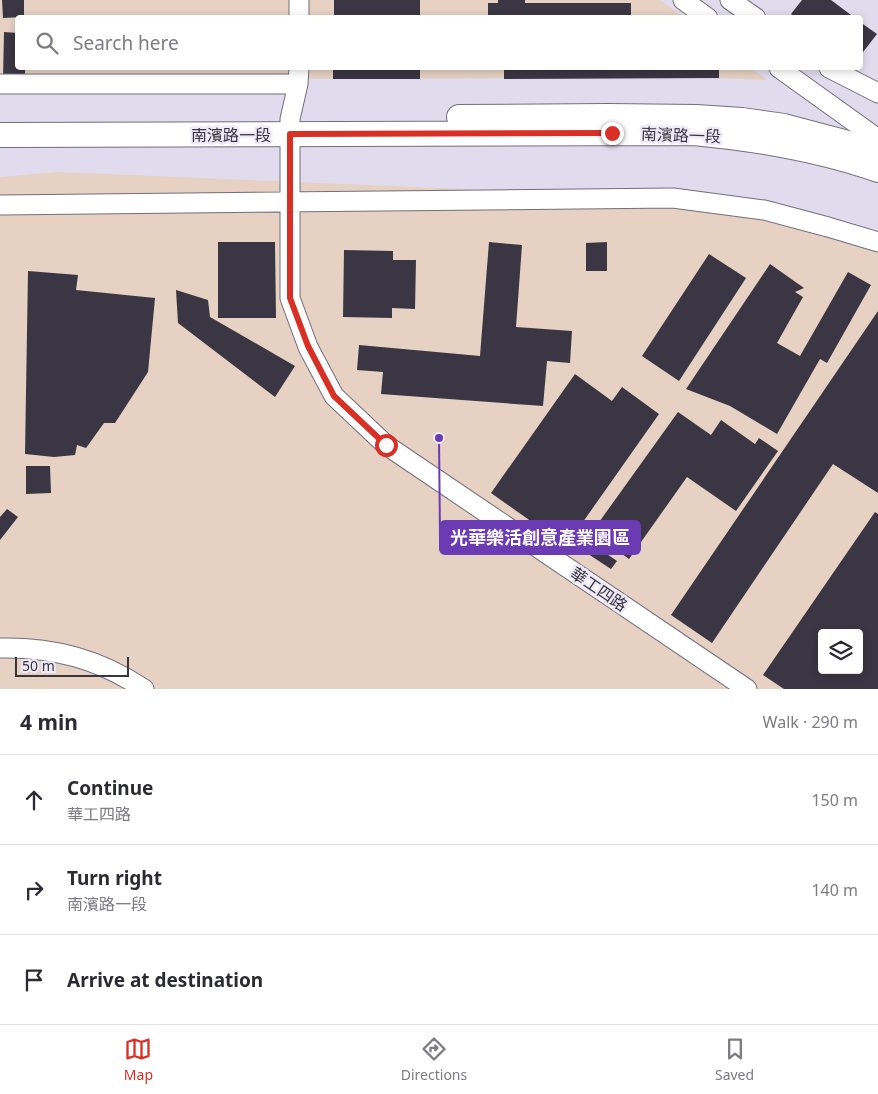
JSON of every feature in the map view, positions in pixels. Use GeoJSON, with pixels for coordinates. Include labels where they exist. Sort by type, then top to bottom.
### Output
{"type":"FeatureCollection","features":[{"type":"Feature","properties":{"kind":"main road","name":"南濱路一段"},"geometry":{"type":"LineString","coordinates":[[0,135],[696,117],[784,126],[878,151]]}},
{"type":"Feature","properties":{"kind":"main road","name":"南濱路一段"},"geometry":{"type":"LineString","coordinates":[[0,119],[290,127],[694,133],[750,138],[795,147],[853,161],[878,170]]}},
{"type":"Feature","properties":{"kind":"street"},"geometry":{"type":"LineString","coordinates":[[299,0],[299,15]]}},
{"type":"Feature","properties":{"kind":"street"},"geometry":{"type":"LineString","coordinates":[[683,0],[704,15]]}},
{"type":"Feature","properties":{"kind":"street"},"geometry":{"type":"LineString","coordinates":[[730,0],[752,15]]}},
{"type":"Feature","properties":{"kind":"street"},"geometry":{"type":"LineString","coordinates":[[782,70],[878,139]]}},
{"type":"Feature","properties":{"kind":"street"},"geometry":{"type":"LineString","coordinates":[[833,70],[878,93]]}},
{"type":"Feature","properties":{"kind":"street"},"geometry":{"type":"LineString","coordinates":[[0,84],[299,76]]}},
{"type":"Feature","properties":{"kind":"street","name":"華工四路"},"geometry":{"type":"LineString","coordinates":[[299,76],[290,127],[290,298],[308,346],[334,396],[386,445],[747,689]]}},
{"type":"Feature","properties":{"kind":"street"},"geometry":{"type":"LineString","coordinates":[[0,205],[290,204],[673,198],[764,210],[878,242]]}},
{"type":"Feature","properties":{"kind":"street"},"geometry":{"type":"LineString","coordinates":[[0,648],[58,651],[98,663],[144,689]]}},
{"type":"Feature","properties":{"kind":"shaded area"},"geometry":{"type":"Polygon","coordinates":[[[0,0],[660,0],[681,15],[15,15],[15,70],[754,70],[767,80],[719,78],[0,79],[0,0]]]}},
{"type":"Feature","properties":{"kind":"shaded area"},"geometry":{"type":"Polygon","coordinates":[[[58,172],[673,198],[878,242],[878,689],[0,689],[0,177],[58,172]]]}},
{"type":"Feature","properties":{"kind":"building"},"geometry":{"type":"Polygon","coordinates":[[[2,0],[24,0],[24,15],[3,18],[2,0]]]}},
{"type":"Feature","properties":{"kind":"building"},"geometry":{"type":"Polygon","coordinates":[[[334,0],[420,0],[420,15],[334,15],[334,0]]]}},
{"type":"Feature","properties":{"kind":"building"},"geometry":{"type":"Polygon","coordinates":[[[498,0],[525,0],[525,3],[631,3],[631,15],[488,15],[488,3],[498,3],[498,0]]]}},
{"type":"Feature","properties":{"kind":"building"},"geometry":{"type":"Polygon","coordinates":[[[802,0],[831,0],[851,15],[792,15],[791,14],[802,0]]]}},
{"type":"Feature","properties":{"kind":"building"},"geometry":{"type":"Polygon","coordinates":[[[863,24],[877,34],[863,52],[863,24]]]}},
{"type":"Feature","properties":{"kind":"building"},"geometry":{"type":"Polygon","coordinates":[[[4,32],[15,33],[15,70],[25,70],[25,80],[3,79],[4,32]]]}},
{"type":"Feature","properties":{"kind":"building"},"geometry":{"type":"Polygon","coordinates":[[[333,70],[420,70],[420,79],[333,79],[333,70]]]}},
{"type":"Feature","properties":{"kind":"building"},"geometry":{"type":"Polygon","coordinates":[[[504,70],[719,70],[719,78],[504,79],[504,70]]]}},
{"type":"Feature","properties":{"kind":"building"},"geometry":{"type":"Polygon","coordinates":[[[218,242],[275,242],[276,318],[218,318],[218,242]]]}},
{"type":"Feature","properties":{"kind":"building"},"geometry":{"type":"Polygon","coordinates":[[[489,242],[522,245],[516,327],[572,331],[570,363],[547,361],[543,406],[381,394],[383,372],[357,370],[359,345],[480,356],[489,242]]]}},
{"type":"Feature","properties":{"kind":"building"},"geometry":{"type":"Polygon","coordinates":[[[607,242],[607,271],[586,271],[586,243],[607,242]]]}},
{"type":"Feature","properties":{"kind":"building"},"geometry":{"type":"Polygon","coordinates":[[[344,250],[393,251],[393,260],[416,260],[415,309],[392,308],[392,318],[343,317],[344,250]]]}},
{"type":"Feature","properties":{"kind":"building"},"geometry":{"type":"Polygon","coordinates":[[[709,254],[746,278],[679,381],[642,356],[709,254]]]}},
{"type":"Feature","properties":{"kind":"building"},"geometry":{"type":"Polygon","coordinates":[[[770,264],[804,288],[795,292],[803,297],[777,343],[800,356],[848,272],[871,285],[827,363],[820,359],[777,434],[730,406],[686,389],[770,264]]]}},
{"type":"Feature","properties":{"kind":"building"},"geometry":{"type":"Polygon","coordinates":[[[28,271],[78,275],[76,290],[155,298],[148,372],[115,423],[104,423],[86,448],[77,445],[75,455],[54,457],[25,454],[28,271]]]}},
{"type":"Feature","properties":{"kind":"building"},"geometry":{"type":"Polygon","coordinates":[[[176,290],[208,300],[210,317],[295,366],[275,397],[178,323],[176,290]]]}},
{"type":"Feature","properties":{"kind":"building"},"geometry":{"type":"Polygon","coordinates":[[[878,311],[878,493],[833,464],[712,643],[671,615],[878,311]]]}},
{"type":"Feature","properties":{"kind":"building"},"geometry":{"type":"Polygon","coordinates":[[[575,374],[612,401],[622,387],[659,414],[566,546],[491,493],[575,374]]]}},
{"type":"Feature","properties":{"kind":"building"},"geometry":{"type":"Polygon","coordinates":[[[678,412],[711,435],[721,420],[755,444],[759,438],[778,451],[736,511],[687,477],[629,559],[592,532],[678,412]]]}},
{"type":"Feature","properties":{"kind":"building"},"geometry":{"type":"Polygon","coordinates":[[[26,466],[50,466],[51,493],[26,494],[26,466]]]}},
{"type":"Feature","properties":{"kind":"building"},"geometry":{"type":"Polygon","coordinates":[[[7,509],[18,517],[0,540],[0,517],[7,509]]]}},
{"type":"Feature","properties":{"kind":"building"},"geometry":{"type":"Polygon","coordinates":[[[875,512],[878,514],[878,689],[784,689],[763,675],[875,512]]]}},
{"type":"Feature","properties":{"kind":"building"},"geometry":{"type":"Polygon","coordinates":[[[588,541],[617,561],[611,569],[582,550],[588,541]]]}},
{"type":"Feature","properties":{"kind":"place","name":"光華樂活創意產業園區"},"geometry":{"type":"Point","coordinates":[439,438]}},
{"type":"Feature","properties":{"kind":"route"},"geometry":{"type":"LineString","coordinates":[[386,445],[334,396],[308,346],[290,298],[290,134],[612,133]]}}]}
